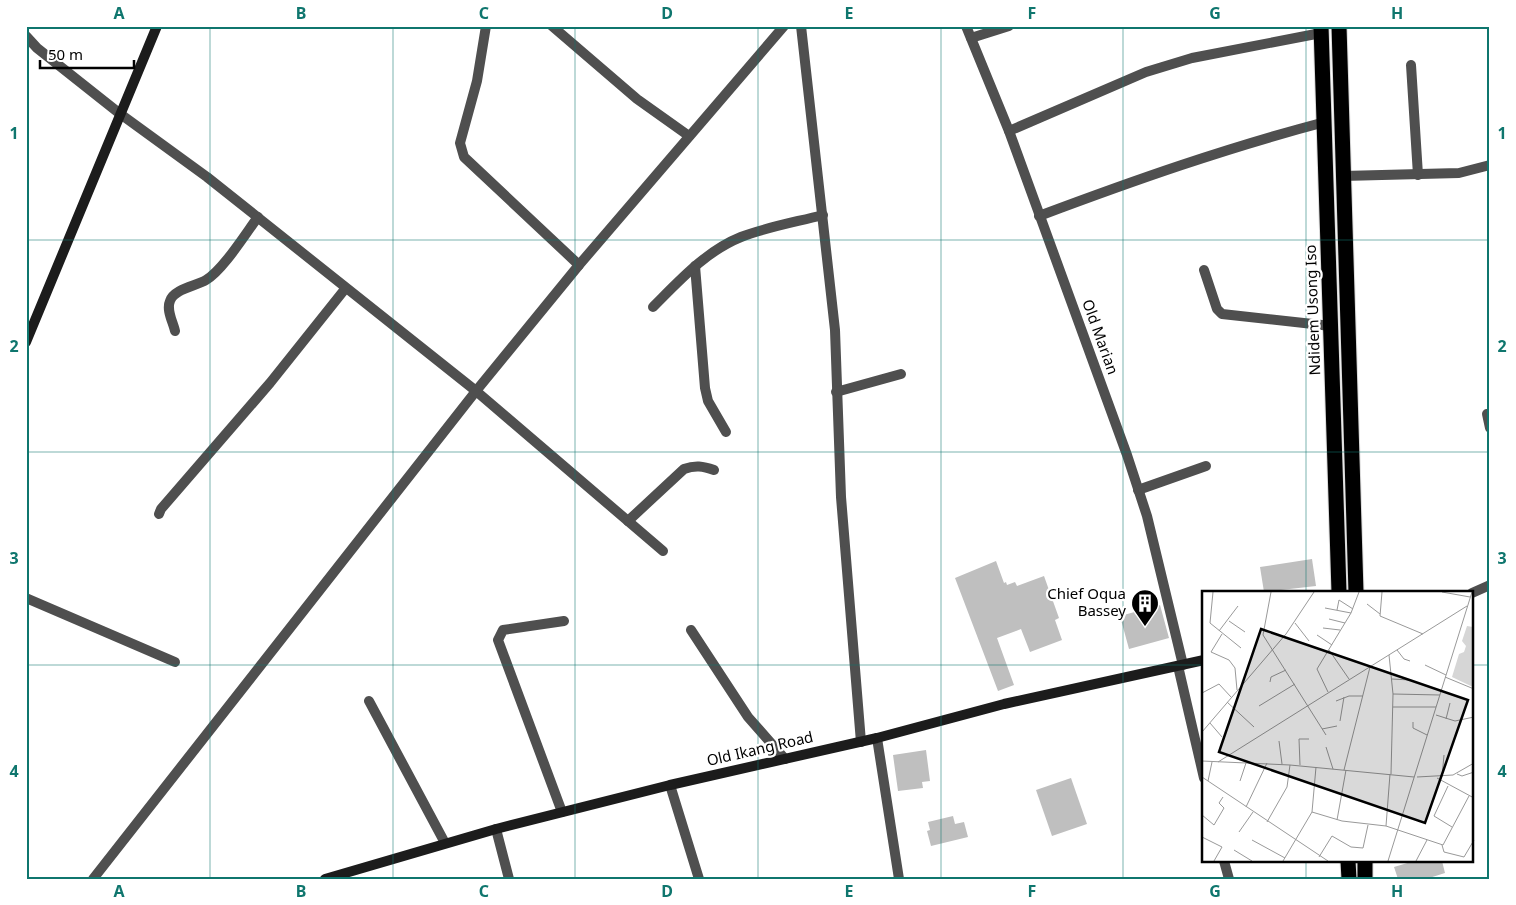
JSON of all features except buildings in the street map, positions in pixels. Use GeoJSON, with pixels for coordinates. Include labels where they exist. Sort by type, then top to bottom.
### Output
{"type":"FeatureCollection","features":[{"type":"Feature","properties":{"kind":"highway"},"geometry":{"type":"LineString","coordinates":[[1338,26],[1356,591]]}},
{"type":"Feature","properties":{"kind":"highway","name":"Ndidem Usong Iso"},"geometry":{"type":"LineString","coordinates":[[1321,30],[1339,591]]}},
{"type":"Feature","properties":{"kind":"highway"},"geometry":{"type":"LineString","coordinates":[[1348,862],[1349,879]]}},
{"type":"Feature","properties":{"kind":"highway"},"geometry":{"type":"LineString","coordinates":[[1365,862],[1365,879]]}},
{"type":"Feature","properties":{"kind":"street"},"geometry":{"type":"LineString","coordinates":[[26,342],[157,26]]}},
{"type":"Feature","properties":{"kind":"street"},"geometry":{"type":"LineString","coordinates":[[486,26],[477,81],[460,143],[461,152],[464,157],[579,265]]}},
{"type":"Feature","properties":{"kind":"street"},"geometry":{"type":"LineString","coordinates":[[552,26],[637,99],[689,136]]}},
{"type":"Feature","properties":{"kind":"street"},"geometry":{"type":"LineString","coordinates":[[93,879],[476,391],[579,265],[784,26]]}},
{"type":"Feature","properties":{"kind":"street"},"geometry":{"type":"LineString","coordinates":[[800,26],[835,330],[841,496],[861,742]]}},
{"type":"Feature","properties":{"kind":"street","name":"Old Marian"},"geometry":{"type":"LineString","coordinates":[[966,26],[1009,131],[1138,490],[1181,666],[1202,768]]}},
{"type":"Feature","properties":{"kind":"street"},"geometry":{"type":"LineString","coordinates":[[971,38],[1008,26]]}},
{"type":"Feature","properties":{"kind":"street"},"geometry":{"type":"LineString","coordinates":[[1009,131],[1155,69],[1200,56],[1321,30]]}},
{"type":"Feature","properties":{"kind":"street"},"geometry":{"type":"LineString","coordinates":[[26,36],[37,48],[119,114],[258,217],[345,289],[476,391],[664,551]]}},
{"type":"Feature","properties":{"kind":"street"},"geometry":{"type":"LineString","coordinates":[[1411,65],[1418,175]]}},
{"type":"Feature","properties":{"kind":"street"},"geometry":{"type":"LineString","coordinates":[[1039,216],[1160,170],[1246,142],[1325,122]]}},
{"type":"Feature","properties":{"kind":"street"},"geometry":{"type":"LineString","coordinates":[[1343,176],[1459,174],[1490,165]]}},
{"type":"Feature","properties":{"kind":"street"},"geometry":{"type":"LineString","coordinates":[[653,307],[695,266],[740,238],[823,215]]}},
{"type":"Feature","properties":{"kind":"street"},"geometry":{"type":"LineString","coordinates":[[175,330],[168,308],[170,299],[175,294],[193,287],[214,274],[258,217]]}},
{"type":"Feature","properties":{"kind":"street"},"geometry":{"type":"LineString","coordinates":[[695,266],[705,388],[708,401],[726,432]]}},
{"type":"Feature","properties":{"kind":"street"},"geometry":{"type":"LineString","coordinates":[[1204,270],[1217,309],[1222,314],[1331,326]]}},
{"type":"Feature","properties":{"kind":"street"},"geometry":{"type":"LineString","coordinates":[[159,514],[345,289]]}},
{"type":"Feature","properties":{"kind":"street"},"geometry":{"type":"LineString","coordinates":[[836,392],[901,374]]}},
{"type":"Feature","properties":{"kind":"street"},"geometry":{"type":"LineString","coordinates":[[1487,414],[1490,428]]}},
{"type":"Feature","properties":{"kind":"street"},"geometry":{"type":"LineString","coordinates":[[628,521],[684,469],[692,466],[704,466],[714,470]]}},
{"type":"Feature","properties":{"kind":"street"},"geometry":{"type":"LineString","coordinates":[[1138,490],[1206,466]]}},
{"type":"Feature","properties":{"kind":"street"},"geometry":{"type":"LineString","coordinates":[[1474,592],[1490,585]]}},
{"type":"Feature","properties":{"kind":"street"},"geometry":{"type":"LineString","coordinates":[[26,598],[175,662]]}},
{"type":"Feature","properties":{"kind":"street"},"geometry":{"type":"LineString","coordinates":[[562,812],[498,640],[503,630],[564,621]]}},
{"type":"Feature","properties":{"kind":"street"},"geometry":{"type":"LineString","coordinates":[[691,630],[748,717],[785,759]]}},
{"type":"Feature","properties":{"kind":"street","name":"Old Ikang Road"},"geometry":{"type":"LineString","coordinates":[[325,879],[496,828],[670,785],[861,742],[1004,704],[1202,661]]}},
{"type":"Feature","properties":{"kind":"street"},"geometry":{"type":"LineString","coordinates":[[369,701],[445,844]]}},
{"type":"Feature","properties":{"kind":"street"},"geometry":{"type":"LineString","coordinates":[[877,738],[899,879]]}},
{"type":"Feature","properties":{"kind":"street"},"geometry":{"type":"LineString","coordinates":[[670,785],[699,879]]}},
{"type":"Feature","properties":{"kind":"street"},"geometry":{"type":"LineString","coordinates":[[496,828],[509,879]]}},
{"type":"Feature","properties":{"kind":"street"},"geometry":{"type":"LineString","coordinates":[[1224,862],[1229,879]]}},
{"type":"Feature","properties":{"kind":"place","name":"Chief Oqua Bassey"},"geometry":{"type":"Point","coordinates":[1145,627]}}]}
